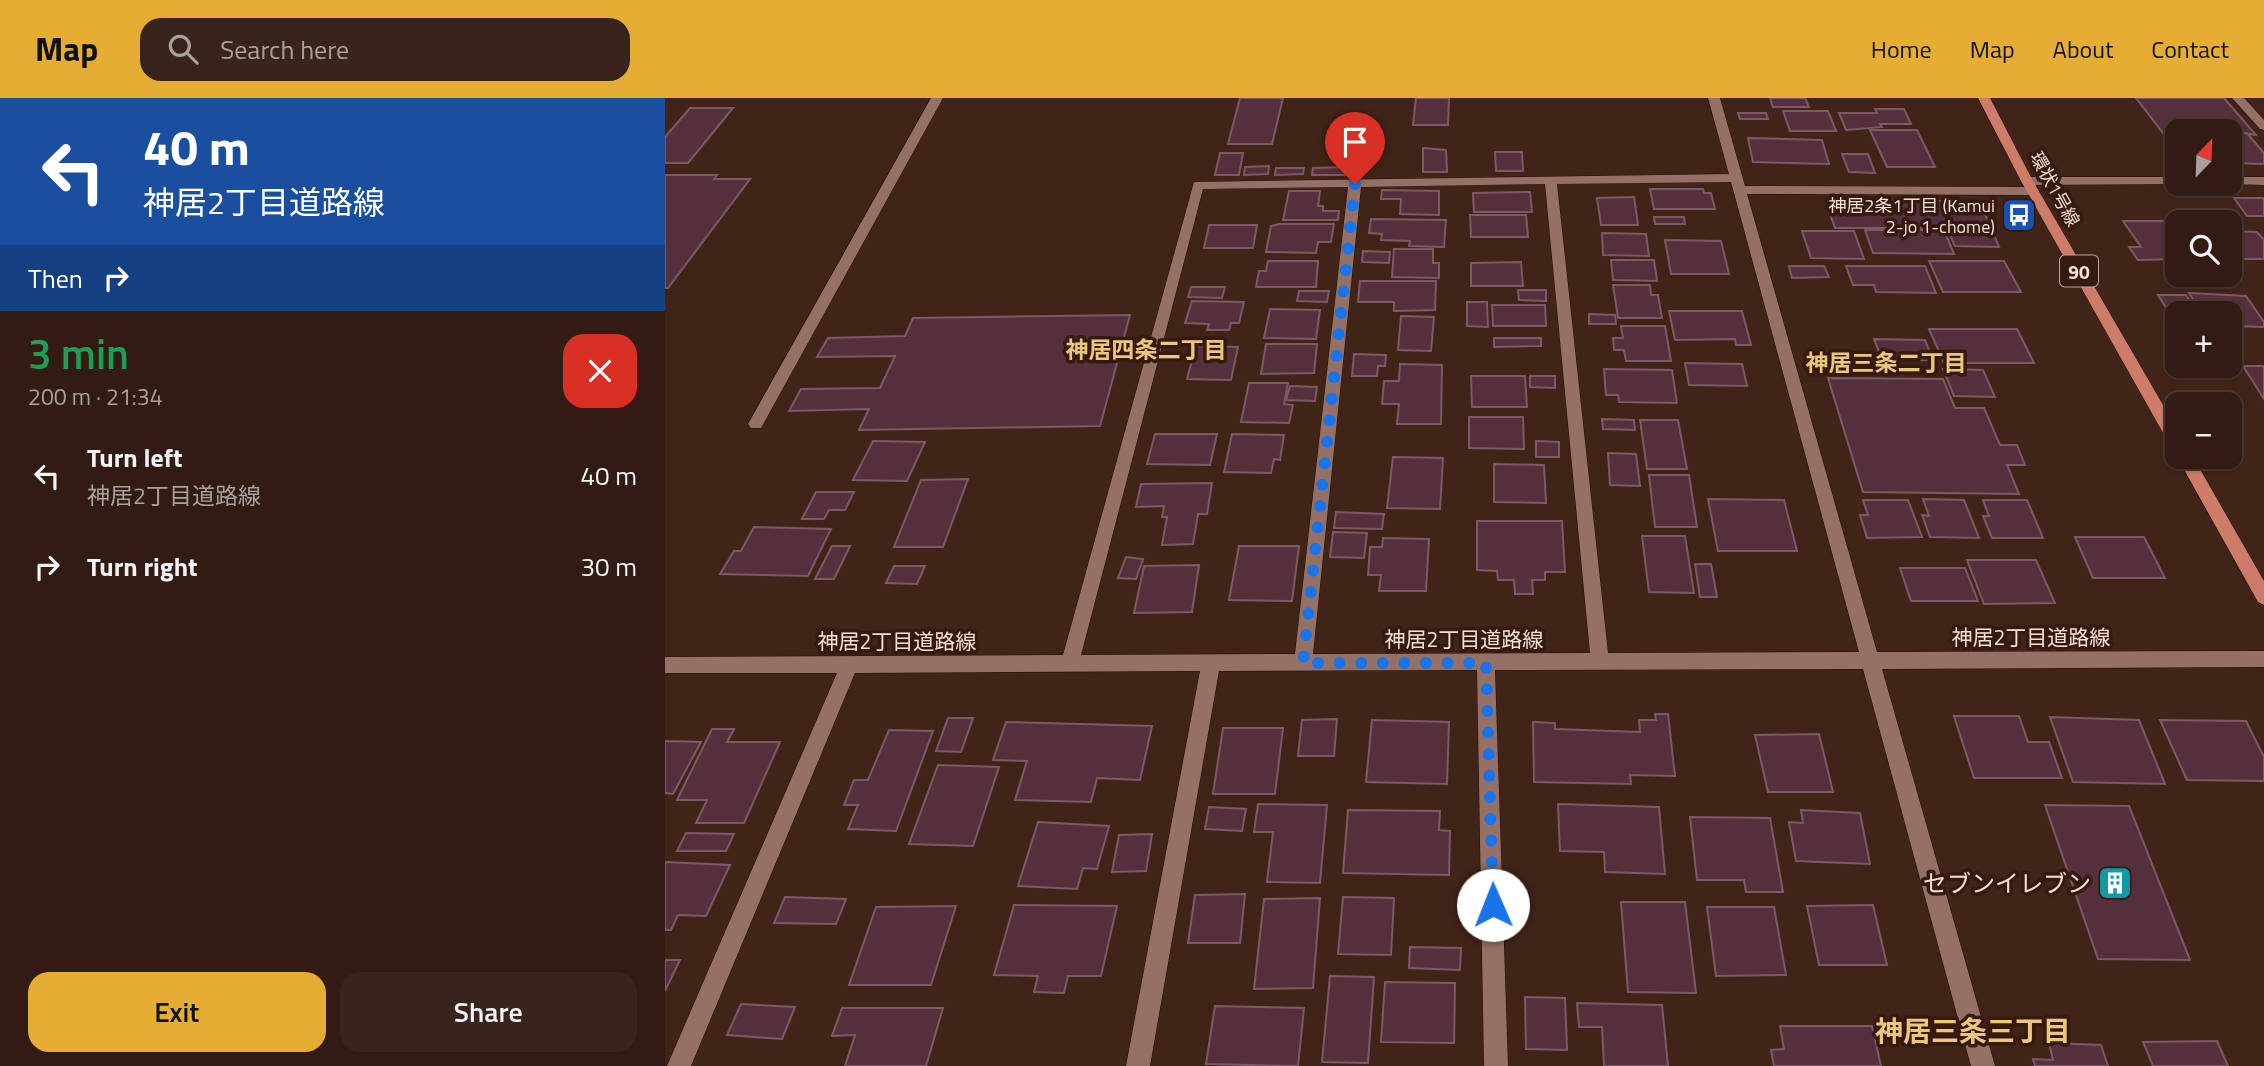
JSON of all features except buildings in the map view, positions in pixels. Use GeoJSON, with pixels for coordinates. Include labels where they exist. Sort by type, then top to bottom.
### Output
{"type":"FeatureCollection","features":[{"type":"Feature","properties":{"kind":"main road","name":"環状1号線"},"geometry":{"type":"LineString","coordinates":[[1984,98],[2030,186],[2165,422]]}},
{"type":"Feature","properties":{"kind":"main road"},"geometry":{"type":"LineString","coordinates":[[2192,469],[2264,597]]}},
{"type":"Feature","properties":{"kind":"street"},"geometry":{"type":"LineString","coordinates":[[756,424],[937,98]]}},
{"type":"Feature","properties":{"kind":"street"},"geometry":{"type":"LineString","coordinates":[[1714,98],[1983,1066]]}},
{"type":"Feature","properties":{"kind":"street"},"geometry":{"type":"LineString","coordinates":[[2238,98],[2264,127]]}},
{"type":"Feature","properties":{"kind":"street"},"geometry":{"type":"LineString","coordinates":[[1070,663],[1198,185],[1551,183],[2030,186],[2165,181]]}},
{"type":"Feature","properties":{"kind":"street"},"geometry":{"type":"LineString","coordinates":[[2242,181],[2264,181]]}},
{"type":"Feature","properties":{"kind":"street"},"geometry":{"type":"LineString","coordinates":[[1551,183],[1600,661]]}},
{"type":"Feature","properties":{"kind":"street"},"geometry":{"type":"LineString","coordinates":[[1303,663],[1355,184]]}},
{"type":"Feature","properties":{"kind":"street","name":"神居2丁目道路線"},"geometry":{"type":"LineString","coordinates":[[665,665],[2264,659]]}},
{"type":"Feature","properties":{"kind":"street"},"geometry":{"type":"LineString","coordinates":[[1138,1066],[1211,662]]}},
{"type":"Feature","properties":{"kind":"street"},"geometry":{"type":"LineString","coordinates":[[679,1066],[850,663]]}},
{"type":"Feature","properties":{"kind":"street"},"geometry":{"type":"LineString","coordinates":[[1486,663],[1496,1066]]}},
{"type":"Feature","properties":{"kind":"place","name":"神居2条1丁目 (Kamui 2-jo 1-chome)"},"geometry":{"type":"Point","coordinates":[2019,215]}},
{"type":"Feature","properties":{"kind":"place","name":"セブンイレブン"},"geometry":{"type":"Point","coordinates":[2115,883]}},
{"type":"Feature","properties":{"kind":"district","name":"神居四条二丁目"},"geometry":{"type":"Point","coordinates":[1146,349]}},
{"type":"Feature","properties":{"kind":"district","name":"神居三条二丁目"},"geometry":{"type":"Point","coordinates":[1886,362]}},
{"type":"Feature","properties":{"kind":"district","name":"神居三条三丁目"},"geometry":{"type":"Point","coordinates":[1973,1030]}},
{"type":"Feature","properties":{"kind":"route"},"geometry":{"type":"LineString","coordinates":[[1355,184],[1303,663],[1486,663],[1493,905]]}}]}
